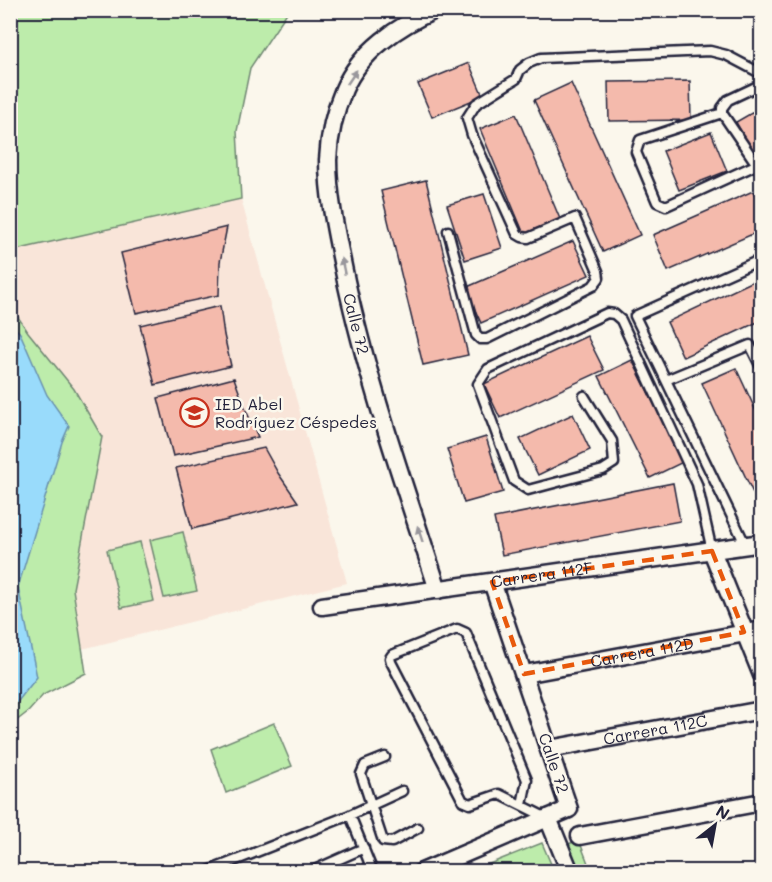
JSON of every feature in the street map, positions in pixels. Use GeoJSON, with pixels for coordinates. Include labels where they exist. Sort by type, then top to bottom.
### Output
{"type":"FeatureCollection","features":[{"type":"Feature","properties":{"kind":"street","name":"Calle 72"},"geometry":{"type":"LineString","coordinates":[[435,10],[412,20],[388,35],[365,57],[345,87],[334,122],[328,158],[330,194],[348,289],[374,390],[438,590]]}},
{"type":"Feature","properties":{"kind":"street","name":"Carrera 112F"},"geometry":{"type":"LineString","coordinates":[[322,606],[754,544]]}},
{"type":"Feature","properties":{"kind":"street"},"geometry":{"type":"LineString","coordinates":[[712,550],[762,675]]}},
{"type":"Feature","properties":{"kind":"street","name":"Calle 72"},"geometry":{"type":"LineString","coordinates":[[492,582],[569,808],[548,818],[570,872]]}},
{"type":"Feature","properties":{"kind":"street","name":"Carrera 112D"},"geometry":{"type":"LineString","coordinates":[[524,675],[762,630]]}},
{"type":"Feature","properties":{"kind":"street","name":"Carrera 112C"},"geometry":{"type":"LineString","coordinates":[[549,749],[762,710]]}},
{"type":"Feature","properties":{"kind":"street"},"geometry":{"type":"LineString","coordinates":[[580,836],[762,802]]}},
{"type":"Feature","properties":{"kind":"street"},"geometry":{"type":"LineString","coordinates":[[422,872],[548,818]]}},
{"type":"Feature","properties":{"kind":"lane"},"geometry":{"type":"LineString","coordinates":[[448,231],[476,335],[480,339],[487,339],[593,286],[599,278],[574,218],[528,238],[517,234],[472,135],[467,118],[476,104],[516,79],[520,70],[541,58],[710,51],[726,55],[762,74]]}},
{"type":"Feature","properties":{"kind":"lane"},"geometry":{"type":"LineString","coordinates":[[722,113],[640,140],[636,152],[657,202],[666,206],[760,168],[722,113],[722,108],[728,100],[762,84]]}},
{"type":"Feature","properties":{"kind":"lane"},"geometry":{"type":"LineString","coordinates":[[754,544],[666,380],[635,316],[762,259]]}},
{"type":"Feature","properties":{"kind":"lane"},"geometry":{"type":"LineString","coordinates":[[584,396],[612,441],[614,463],[603,470],[528,490],[514,481],[478,384],[480,378],[488,369],[607,313],[614,314],[621,320],[697,484],[712,550]]}},
{"type":"Feature","properties":{"kind":"lane"},"geometry":{"type":"LineString","coordinates":[[666,380],[750,345],[762,369]]}},
{"type":"Feature","properties":{"kind":"lane"},"geometry":{"type":"LineString","coordinates":[[522,805],[527,780],[466,633],[457,629],[392,655],[391,662],[463,801],[470,804],[499,794],[548,818]]}},
{"type":"Feature","properties":{"kind":"lane"},"geometry":{"type":"LineString","coordinates":[[385,757],[365,765],[361,774],[383,841],[392,842],[418,828]]}},
{"type":"Feature","properties":{"kind":"lane"},"geometry":{"type":"LineString","coordinates":[[206,872],[402,791]]}},
{"type":"Feature","properties":{"kind":"lane"},"geometry":{"type":"LineString","coordinates":[[350,814],[373,872]]}},
{"type":"Feature","properties":{"kind":"lane"},"geometry":{"type":"LineString","coordinates":[[310,872],[364,848]]}},
{"type":"Feature","properties":{"kind":"highlighted area"},"geometry":{"type":"Polygon","coordinates":[[[712,551],[744,632],[524,674],[492,582],[712,551]]]}},
{"type":"Feature","properties":{"kind":"shaded area","name":"IED Abel Rodríguez Céspedes"},"geometry":{"type":"Polygon","coordinates":[[[241,199],[347,583],[82,649],[73,589],[102,437],[74,389],[28,332],[11,305],[10,251],[241,199]]]}},
{"type":"Feature","properties":{"kind":"green space"},"geometry":{"type":"Polygon","coordinates":[[[10,11],[288,11],[250,68],[237,131],[241,199],[11,251],[10,11]]]}},
{"type":"Feature","properties":{"kind":"green space"},"geometry":{"type":"Polygon","coordinates":[[[10,305],[28,332],[74,389],[102,437],[73,589],[86,673],[43,695],[29,711],[11,725],[10,305]]]}},
{"type":"Feature","properties":{"kind":"green space"},"geometry":{"type":"Polygon","coordinates":[[[183,532],[197,591],[164,598],[150,540],[183,532]]]}},
{"type":"Feature","properties":{"kind":"green space"},"geometry":{"type":"Polygon","coordinates":[[[140,542],[154,601],[121,608],[107,550],[140,542]]]}},
{"type":"Feature","properties":{"kind":"green space"},"geometry":{"type":"Polygon","coordinates":[[[274,723],[292,766],[226,793],[211,749],[274,723]]]}},
{"type":"Feature","properties":{"kind":"green space"},"geometry":{"type":"Polygon","coordinates":[[[579,840],[591,871],[577,871],[566,845],[579,840]]]}},
{"type":"Feature","properties":{"kind":"green space"},"geometry":{"type":"Polygon","coordinates":[[[542,843],[554,871],[474,870],[542,843]]]}},
{"type":"Feature","properties":{"kind":"water"},"geometry":{"type":"Polygon","coordinates":[[[10,323],[20,333],[47,395],[69,426],[62,442],[18,587],[37,677],[11,710],[10,323]]]}},
{"type":"Feature","properties":{"kind":"building"},"geometry":{"type":"Polygon","coordinates":[[[469,63],[483,96],[432,117],[418,84],[469,63]]]}},
{"type":"Feature","properties":{"kind":"building"},"geometry":{"type":"Polygon","coordinates":[[[690,81],[691,120],[609,121],[608,82],[690,81]]]}},
{"type":"Feature","properties":{"kind":"building"},"geometry":{"type":"Polygon","coordinates":[[[571,83],[640,235],[603,252],[534,100],[571,83]]]}},
{"type":"Feature","properties":{"kind":"building"},"geometry":{"type":"Polygon","coordinates":[[[762,107],[762,168],[736,122],[762,107]]]}},
{"type":"Feature","properties":{"kind":"building"},"geometry":{"type":"Polygon","coordinates":[[[516,114],[560,219],[524,234],[480,129],[516,114]]]}},
{"type":"Feature","properties":{"kind":"building"},"geometry":{"type":"Polygon","coordinates":[[[711,132],[727,171],[679,190],[663,151],[711,132]]]}},
{"type":"Feature","properties":{"kind":"building"},"geometry":{"type":"Polygon","coordinates":[[[426,180],[468,355],[423,365],[381,191],[426,180]]]}},
{"type":"Feature","properties":{"kind":"building"},"geometry":{"type":"Polygon","coordinates":[[[753,191],[762,210],[762,230],[668,271],[653,235],[753,191]]]}},
{"type":"Feature","properties":{"kind":"building"},"geometry":{"type":"Polygon","coordinates":[[[484,194],[502,248],[465,260],[447,205],[484,194]]]}},
{"type":"Feature","properties":{"kind":"building"},"geometry":{"type":"Polygon","coordinates":[[[227,227],[220,262],[219,295],[136,313],[121,253],[227,227]]]}},
{"type":"Feature","properties":{"kind":"building"},"geometry":{"type":"Polygon","coordinates":[[[573,241],[589,275],[481,323],[465,288],[573,241]]]}},
{"type":"Feature","properties":{"kind":"building"},"geometry":{"type":"Polygon","coordinates":[[[762,277],[762,320],[683,357],[667,322],[762,277]]]}},
{"type":"Feature","properties":{"kind":"building"},"geometry":{"type":"Polygon","coordinates":[[[220,306],[231,366],[155,385],[140,325],[220,306]]]}},
{"type":"Feature","properties":{"kind":"building"},"geometry":{"type":"Polygon","coordinates":[[[587,336],[604,370],[500,418],[484,384],[587,336]]]}},
{"type":"Feature","properties":{"kind":"building"},"geometry":{"type":"Polygon","coordinates":[[[632,360],[683,462],[650,478],[599,376],[632,360]]]}},
{"type":"Feature","properties":{"kind":"building"},"geometry":{"type":"Polygon","coordinates":[[[736,368],[762,424],[762,505],[759,506],[702,383],[736,368]]]}},
{"type":"Feature","properties":{"kind":"building"},"geometry":{"type":"Polygon","coordinates":[[[234,378],[258,437],[173,456],[158,398],[234,378]]]}},
{"type":"Feature","properties":{"kind":"building"},"geometry":{"type":"Polygon","coordinates":[[[573,414],[590,450],[538,475],[520,439],[573,414]]]}},
{"type":"Feature","properties":{"kind":"building"},"geometry":{"type":"Polygon","coordinates":[[[486,437],[503,492],[464,503],[447,449],[486,437]]]}},
{"type":"Feature","properties":{"kind":"building"},"geometry":{"type":"Polygon","coordinates":[[[264,448],[298,502],[192,529],[176,468],[264,448]]]}},
{"type":"Feature","properties":{"kind":"building"},"geometry":{"type":"Polygon","coordinates":[[[673,483],[680,521],[502,555],[494,518],[673,483]]]}},
{"type":"Feature","properties":{"kind":"place","name":"IED Abel Rodríguez Céspedes"},"geometry":{"type":"Point","coordinates":[194,413]}}]}
